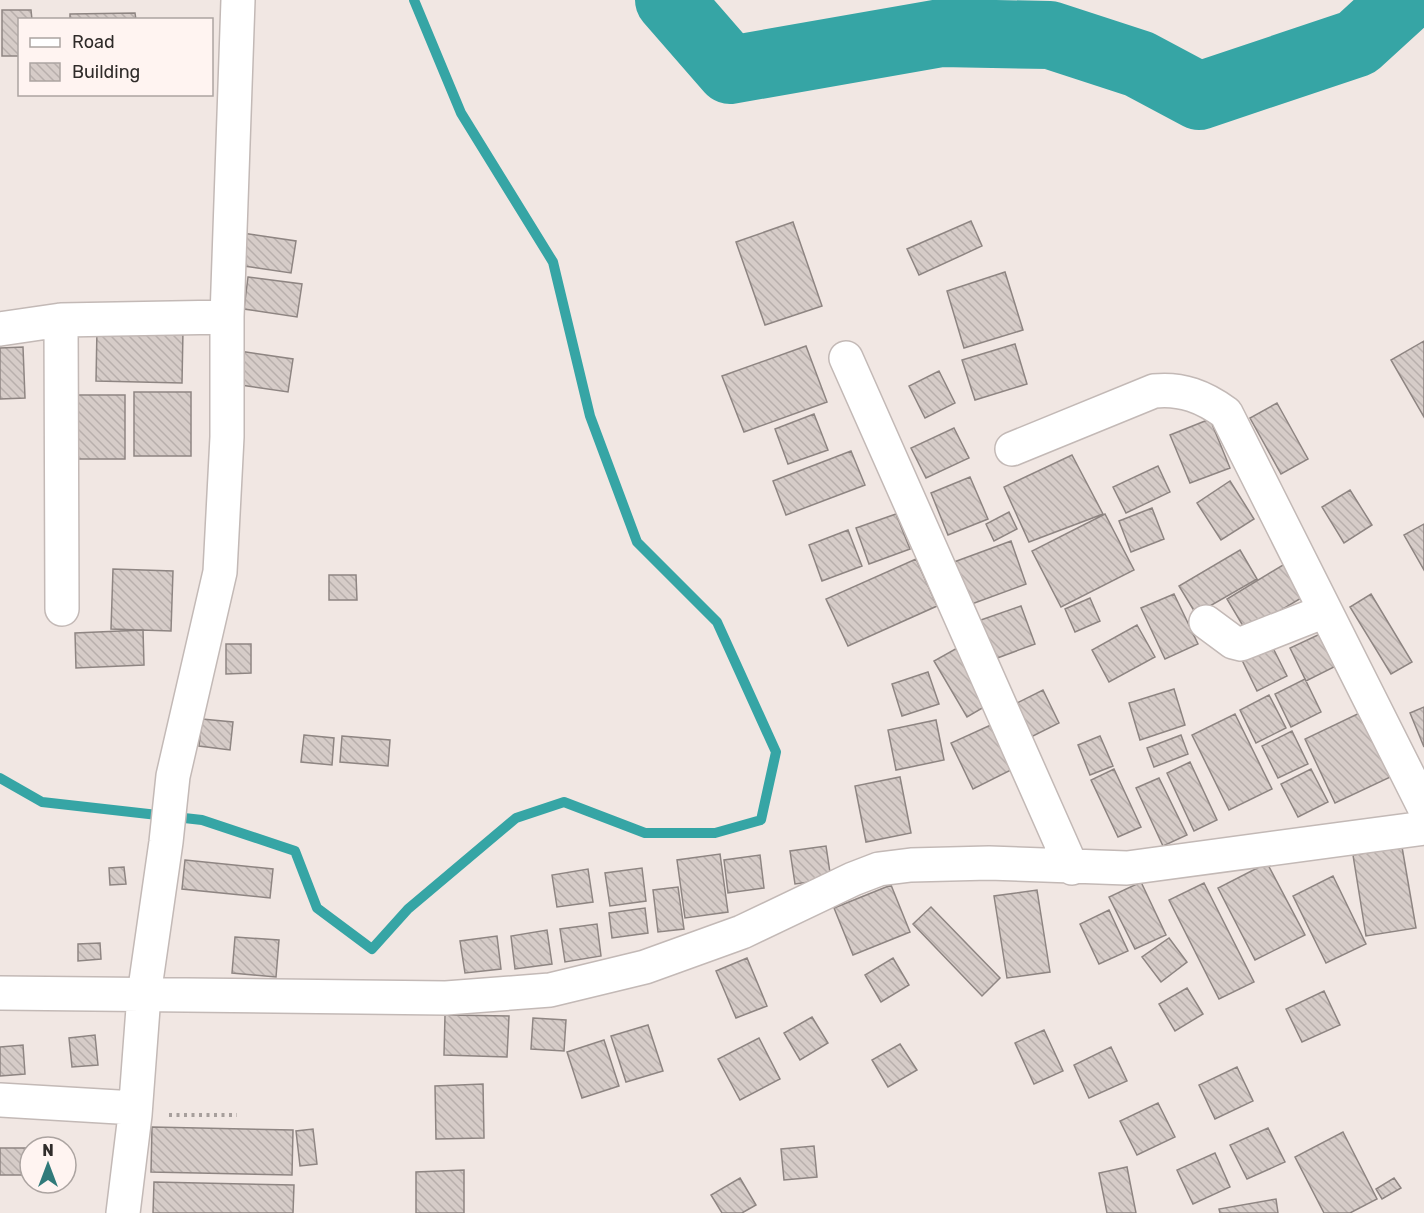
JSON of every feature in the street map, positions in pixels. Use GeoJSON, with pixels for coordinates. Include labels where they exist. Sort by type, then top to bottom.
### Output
{"type":"FeatureCollection","features":[{"type":"Feature","properties":{"kind":"street"},"geometry":{"type":"LineString","coordinates":[[123,1213],[135,1111],[144,995],[173,776],[220,572],[238,0]]}},
{"type":"Feature","properties":{"kind":"street"},"geometry":{"type":"LineString","coordinates":[[0,329],[61,320],[227,317]]}},
{"type":"Feature","properties":{"kind":"street"},"geometry":{"type":"LineString","coordinates":[[61,320],[62,609]]}},
{"type":"Feature","properties":{"kind":"street"},"geometry":{"type":"LineString","coordinates":[[846,358],[1072,868]]}},
{"type":"Feature","properties":{"kind":"street"},"geometry":{"type":"LineString","coordinates":[[1012,449],[1154,390],[1172,389],[1208,400],[1226,413],[1424,807]]}},
{"type":"Feature","properties":{"kind":"street"},"geometry":{"type":"LineString","coordinates":[[1206,622],[1233,642],[1241,644],[1325,611]]}},
{"type":"Feature","properties":{"kind":"street"},"geometry":{"type":"LineString","coordinates":[[0,993],[446,998],[550,990],[645,967],[742,932],[879,869],[911,865],[989,863],[1072,868],[1127,868],[1424,828]]}},
{"type":"Feature","properties":{"kind":"street"},"geometry":{"type":"LineString","coordinates":[[0,1100],[135,1111]]}},
{"type":"Feature","properties":{"kind":"path"},"geometry":{"type":"LineString","coordinates":[[135,1111],[237,1115]]}},
{"type":"Feature","properties":{"kind":"building"},"geometry":{"type":"Polygon","coordinates":[[[2,10],[31,10],[32,18],[18,18],[18,56],[2,56],[2,10]]]}},
{"type":"Feature","properties":{"kind":"building"},"geometry":{"type":"Polygon","coordinates":[[[135,13],[136,18],[70,18],[70,14],[135,13]]]}},
{"type":"Feature","properties":{"kind":"building"},"geometry":{"type":"Polygon","coordinates":[[[971,221],[982,246],[919,275],[907,249],[971,221]]]}},
{"type":"Feature","properties":{"kind":"building"},"geometry":{"type":"Polygon","coordinates":[[[793,222],[822,306],[765,325],[736,242],[793,222]]]}},
{"type":"Feature","properties":{"kind":"building"},"geometry":{"type":"Polygon","coordinates":[[[242,233],[296,241],[291,273],[237,265],[242,233]]]}},
{"type":"Feature","properties":{"kind":"building"},"geometry":{"type":"Polygon","coordinates":[[[1005,272],[1023,330],[964,348],[947,291],[1005,272]]]}},
{"type":"Feature","properties":{"kind":"building"},"geometry":{"type":"Polygon","coordinates":[[[248,277],[302,284],[297,317],[244,309],[248,277]]]}},
{"type":"Feature","properties":{"kind":"building"},"geometry":{"type":"Polygon","coordinates":[[[97,328],[183,330],[182,383],[96,381],[97,328]]]}},
{"type":"Feature","properties":{"kind":"building"},"geometry":{"type":"Polygon","coordinates":[[[1424,341],[1424,417],[1391,360],[1424,341]]]}},
{"type":"Feature","properties":{"kind":"building"},"geometry":{"type":"Polygon","coordinates":[[[1015,344],[1027,384],[975,400],[962,360],[1015,344]]]}},
{"type":"Feature","properties":{"kind":"building"},"geometry":{"type":"Polygon","coordinates":[[[806,346],[827,402],[744,432],[722,376],[806,346]]]}},
{"type":"Feature","properties":{"kind":"building"},"geometry":{"type":"Polygon","coordinates":[[[23,347],[25,398],[0,399],[0,348],[23,347]]]}},
{"type":"Feature","properties":{"kind":"building"},"geometry":{"type":"Polygon","coordinates":[[[239,351],[293,359],[288,392],[234,384],[239,351]]]}},
{"type":"Feature","properties":{"kind":"building"},"geometry":{"type":"Polygon","coordinates":[[[939,371],[955,403],[925,418],[909,386],[939,371]]]}},
{"type":"Feature","properties":{"kind":"building"},"geometry":{"type":"Polygon","coordinates":[[[134,392],[191,392],[191,456],[134,456],[134,392]]]}},
{"type":"Feature","properties":{"kind":"building"},"geometry":{"type":"Polygon","coordinates":[[[69,395],[125,395],[125,459],[69,459],[69,395]]]}},
{"type":"Feature","properties":{"kind":"building"},"geometry":{"type":"Polygon","coordinates":[[[1277,403],[1308,459],[1281,474],[1250,418],[1277,403]]]}},
{"type":"Feature","properties":{"kind":"building"},"geometry":{"type":"Polygon","coordinates":[[[814,414],[828,450],[788,464],[775,429],[814,414]]]}},
{"type":"Feature","properties":{"kind":"building"},"geometry":{"type":"Polygon","coordinates":[[[1210,419],[1230,468],[1190,483],[1170,435],[1210,419]]]}},
{"type":"Feature","properties":{"kind":"building"},"geometry":{"type":"Polygon","coordinates":[[[954,428],[969,458],[926,478],[911,448],[954,428]]]}},
{"type":"Feature","properties":{"kind":"building"},"geometry":{"type":"Polygon","coordinates":[[[851,451],[865,485],[786,515],[773,481],[851,451]]]}},
{"type":"Feature","properties":{"kind":"building"},"geometry":{"type":"Polygon","coordinates":[[[1072,455],[1103,514],[1029,542],[1004,487],[1072,455]]]}},
{"type":"Feature","properties":{"kind":"building"},"geometry":{"type":"Polygon","coordinates":[[[1158,466],[1170,492],[1126,513],[1113,487],[1158,466]]]}},
{"type":"Feature","properties":{"kind":"building"},"geometry":{"type":"Polygon","coordinates":[[[970,477],[988,519],[948,535],[931,493],[970,477]]]}},
{"type":"Feature","properties":{"kind":"building"},"geometry":{"type":"Polygon","coordinates":[[[1230,481],[1254,519],[1221,540],[1197,503],[1230,481]]]}},
{"type":"Feature","properties":{"kind":"building"},"geometry":{"type":"Polygon","coordinates":[[[1350,490],[1372,525],[1344,543],[1322,507],[1350,490]]]}},
{"type":"Feature","properties":{"kind":"building"},"geometry":{"type":"Polygon","coordinates":[[[1152,508],[1164,539],[1131,552],[1119,521],[1152,508]]]}},
{"type":"Feature","properties":{"kind":"building"},"geometry":{"type":"Polygon","coordinates":[[[1009,512],[1017,529],[994,541],[986,524],[1009,512]]]}},
{"type":"Feature","properties":{"kind":"building"},"geometry":{"type":"Polygon","coordinates":[[[896,514],[910,549],[869,564],[856,528],[896,514]]]}},
{"type":"Feature","properties":{"kind":"building"},"geometry":{"type":"Polygon","coordinates":[[[1105,514],[1134,570],[1061,607],[1032,551],[1105,514]]]}},
{"type":"Feature","properties":{"kind":"building"},"geometry":{"type":"Polygon","coordinates":[[[1424,524],[1424,570],[1404,535],[1424,524]]]}},
{"type":"Feature","properties":{"kind":"building"},"geometry":{"type":"Polygon","coordinates":[[[848,530],[862,566],[822,581],[809,545],[848,530]]]}},
{"type":"Feature","properties":{"kind":"building"},"geometry":{"type":"Polygon","coordinates":[[[1011,541],[1026,584],[969,605],[954,562],[1011,541]]]}},
{"type":"Feature","properties":{"kind":"building"},"geometry":{"type":"Polygon","coordinates":[[[1240,550],[1257,579],[1196,614],[1179,586],[1240,550]]]}},
{"type":"Feature","properties":{"kind":"building"},"geometry":{"type":"Polygon","coordinates":[[[916,559],[937,606],[848,646],[826,599],[916,559]]]}},
{"type":"Feature","properties":{"kind":"building"},"geometry":{"type":"Polygon","coordinates":[[[1288,562],[1308,594],[1246,631],[1227,599],[1288,562]]]}},
{"type":"Feature","properties":{"kind":"building"},"geometry":{"type":"Polygon","coordinates":[[[113,569],[173,571],[171,631],[111,629],[113,569]]]}},
{"type":"Feature","properties":{"kind":"building"},"geometry":{"type":"Polygon","coordinates":[[[329,575],[356,575],[357,600],[329,600],[329,575]]]}},
{"type":"Feature","properties":{"kind":"building"},"geometry":{"type":"Polygon","coordinates":[[[1174,594],[1198,644],[1165,659],[1141,608],[1174,594]]]}},
{"type":"Feature","properties":{"kind":"building"},"geometry":{"type":"Polygon","coordinates":[[[1371,594],[1412,662],[1391,674],[1350,607],[1371,594]]]}},
{"type":"Feature","properties":{"kind":"building"},"geometry":{"type":"Polygon","coordinates":[[[1090,598],[1100,621],[1075,632],[1065,609],[1090,598]]]}},
{"type":"Feature","properties":{"kind":"building"},"geometry":{"type":"Polygon","coordinates":[[[1021,606],[1035,644],[992,660],[978,621],[1021,606]]]}},
{"type":"Feature","properties":{"kind":"building"},"geometry":{"type":"Polygon","coordinates":[[[1137,625],[1155,657],[1109,682],[1092,650],[1137,625]]]}},
{"type":"Feature","properties":{"kind":"building"},"geometry":{"type":"Polygon","coordinates":[[[143,630],[144,665],[76,668],[75,633],[143,630]]]}},
{"type":"Feature","properties":{"kind":"building"},"geometry":{"type":"Polygon","coordinates":[[[1320,634],[1336,666],[1306,681],[1290,648],[1320,634]]]}},
{"type":"Feature","properties":{"kind":"building"},"geometry":{"type":"Polygon","coordinates":[[[226,644],[251,644],[251,673],[226,674],[226,644]]]}},
{"type":"Feature","properties":{"kind":"building"},"geometry":{"type":"Polygon","coordinates":[[[1271,644],[1287,676],[1257,691],[1241,658],[1271,644]]]}},
{"type":"Feature","properties":{"kind":"building"},"geometry":{"type":"Polygon","coordinates":[[[959,647],[991,703],[967,717],[934,661],[959,647]]]}},
{"type":"Feature","properties":{"kind":"building"},"geometry":{"type":"Polygon","coordinates":[[[928,672],[939,704],[902,716],[892,684],[928,672]]]}},
{"type":"Feature","properties":{"kind":"building"},"geometry":{"type":"Polygon","coordinates":[[[1305,679],[1321,712],[1291,727],[1275,694],[1305,679]]]}},
{"type":"Feature","properties":{"kind":"building"},"geometry":{"type":"Polygon","coordinates":[[[1174,689],[1185,725],[1140,740],[1129,703],[1174,689]]]}},
{"type":"Feature","properties":{"kind":"building"},"geometry":{"type":"Polygon","coordinates":[[[1043,690],[1059,723],[1029,738],[1013,705],[1043,690]]]}},
{"type":"Feature","properties":{"kind":"building"},"geometry":{"type":"Polygon","coordinates":[[[1269,695],[1286,728],[1256,743],[1240,710],[1269,695]]]}},
{"type":"Feature","properties":{"kind":"building"},"geometry":{"type":"Polygon","coordinates":[[[1424,707],[1424,747],[1410,713],[1424,707]]]}},
{"type":"Feature","properties":{"kind":"building"},"geometry":{"type":"Polygon","coordinates":[[[1368,709],[1399,773],[1335,803],[1305,739],[1368,709]]]}},
{"type":"Feature","properties":{"kind":"building"},"geometry":{"type":"Polygon","coordinates":[[[1235,714],[1272,789],[1229,810],[1192,735],[1235,714]]]}},
{"type":"Feature","properties":{"kind":"building"},"geometry":{"type":"Polygon","coordinates":[[[202,719],[233,722],[230,750],[199,746],[202,719]]]}},
{"type":"Feature","properties":{"kind":"building"},"geometry":{"type":"Polygon","coordinates":[[[936,720],[944,760],[896,770],[888,730],[936,720]]]}},
{"type":"Feature","properties":{"kind":"building"},"geometry":{"type":"Polygon","coordinates":[[[993,724],[1015,768],[973,789],[951,743],[993,724]]]}},
{"type":"Feature","properties":{"kind":"building"},"geometry":{"type":"Polygon","coordinates":[[[1292,731],[1308,764],[1278,778],[1262,746],[1292,731]]]}},
{"type":"Feature","properties":{"kind":"building"},"geometry":{"type":"Polygon","coordinates":[[[304,735],[334,738],[332,765],[301,762],[304,735]]]}},
{"type":"Feature","properties":{"kind":"building"},"geometry":{"type":"Polygon","coordinates":[[[1181,735],[1188,754],[1154,767],[1147,748],[1181,735]]]}},
{"type":"Feature","properties":{"kind":"building"},"geometry":{"type":"Polygon","coordinates":[[[342,736],[390,740],[388,766],[340,762],[342,736]]]}},
{"type":"Feature","properties":{"kind":"building"},"geometry":{"type":"Polygon","coordinates":[[[1100,736],[1113,766],[1090,775],[1078,745],[1100,736]]]}},
{"type":"Feature","properties":{"kind":"building"},"geometry":{"type":"Polygon","coordinates":[[[1190,762],[1217,820],[1194,831],[1167,773],[1190,762]]]}},
{"type":"Feature","properties":{"kind":"building"},"geometry":{"type":"Polygon","coordinates":[[[1114,769],[1141,827],[1118,837],[1091,780],[1114,769]]]}},
{"type":"Feature","properties":{"kind":"building"},"geometry":{"type":"Polygon","coordinates":[[[1311,769],[1328,802],[1298,817],[1281,784],[1311,769]]]}},
{"type":"Feature","properties":{"kind":"building"},"geometry":{"type":"Polygon","coordinates":[[[900,777],[911,833],[866,842],[855,786],[900,777]]]}},
{"type":"Feature","properties":{"kind":"building"},"geometry":{"type":"Polygon","coordinates":[[[1159,778],[1187,835],[1163,846],[1136,788],[1159,778]]]}},
{"type":"Feature","properties":{"kind":"building"},"geometry":{"type":"Polygon","coordinates":[[[826,846],[831,879],[795,884],[790,851],[826,846]]]}},
{"type":"Feature","properties":{"kind":"building"},"geometry":{"type":"Polygon","coordinates":[[[1402,847],[1416,928],[1366,936],[1353,855],[1402,847]]]}},
{"type":"Feature","properties":{"kind":"building"},"geometry":{"type":"Polygon","coordinates":[[[720,854],[728,912],[685,918],[677,860],[720,854]]]}},
{"type":"Feature","properties":{"kind":"building"},"geometry":{"type":"Polygon","coordinates":[[[760,855],[764,888],[728,893],[724,860],[760,855]]]}},
{"type":"Feature","properties":{"kind":"building"},"geometry":{"type":"Polygon","coordinates":[[[185,860],[273,869],[270,898],[182,889],[185,860]]]}},
{"type":"Feature","properties":{"kind":"building"},"geometry":{"type":"Polygon","coordinates":[[[1267,863],[1305,935],[1255,960],[1218,888],[1267,863]]]}},
{"type":"Feature","properties":{"kind":"building"},"geometry":{"type":"Polygon","coordinates":[[[124,867],[126,884],[110,885],[109,868],[124,867]]]}},
{"type":"Feature","properties":{"kind":"building"},"geometry":{"type":"Polygon","coordinates":[[[642,868],[646,901],[610,906],[605,873],[642,868]]]}},
{"type":"Feature","properties":{"kind":"building"},"geometry":{"type":"Polygon","coordinates":[[[588,869],[593,902],[557,907],[552,875],[588,869]]]}},
{"type":"Feature","properties":{"kind":"building"},"geometry":{"type":"Polygon","coordinates":[[[1333,876],[1366,944],[1326,963],[1293,896],[1333,876]]]}},
{"type":"Feature","properties":{"kind":"building"},"geometry":{"type":"Polygon","coordinates":[[[1141,882],[1166,935],[1135,949],[1109,897],[1141,882]]]}},
{"type":"Feature","properties":{"kind":"building"},"geometry":{"type":"Polygon","coordinates":[[[1204,883],[1254,982],[1219,999],[1169,900],[1204,883]]]}},
{"type":"Feature","properties":{"kind":"building"},"geometry":{"type":"Polygon","coordinates":[[[891,885],[910,932],[853,955],[834,908],[891,885]]]}},
{"type":"Feature","properties":{"kind":"building"},"geometry":{"type":"Polygon","coordinates":[[[678,887],[684,929],[658,932],[653,890],[678,887]]]}},
{"type":"Feature","properties":{"kind":"building"},"geometry":{"type":"Polygon","coordinates":[[[1037,890],[1050,972],[1007,978],[994,896],[1037,890]]]}},
{"type":"Feature","properties":{"kind":"building"},"geometry":{"type":"Polygon","coordinates":[[[931,907],[1000,978],[982,996],[913,924],[931,907]]]}},
{"type":"Feature","properties":{"kind":"building"},"geometry":{"type":"Polygon","coordinates":[[[645,908],[648,933],[612,938],[609,913],[645,908]]]}},
{"type":"Feature","properties":{"kind":"building"},"geometry":{"type":"Polygon","coordinates":[[[1109,910],[1128,951],[1099,964],[1080,924],[1109,910]]]}},
{"type":"Feature","properties":{"kind":"building"},"geometry":{"type":"Polygon","coordinates":[[[597,924],[601,956],[565,962],[560,929],[597,924]]]}},
{"type":"Feature","properties":{"kind":"building"},"geometry":{"type":"Polygon","coordinates":[[[547,930],[552,964],[515,969],[511,936],[547,930]]]}},
{"type":"Feature","properties":{"kind":"building"},"geometry":{"type":"Polygon","coordinates":[[[497,936],[501,969],[465,973],[460,941],[497,936]]]}},
{"type":"Feature","properties":{"kind":"building"},"geometry":{"type":"Polygon","coordinates":[[[235,937],[279,940],[276,977],[232,973],[235,937]]]}},
{"type":"Feature","properties":{"kind":"building"},"geometry":{"type":"Polygon","coordinates":[[[1169,938],[1187,962],[1161,982],[1142,957],[1169,938]]]}},
{"type":"Feature","properties":{"kind":"building"},"geometry":{"type":"Polygon","coordinates":[[[100,943],[101,959],[78,961],[78,944],[100,943]]]}},
{"type":"Feature","properties":{"kind":"building"},"geometry":{"type":"Polygon","coordinates":[[[747,958],[767,1006],[736,1018],[716,971],[747,958]]]}},
{"type":"Feature","properties":{"kind":"building"},"geometry":{"type":"Polygon","coordinates":[[[893,958],[909,985],[881,1002],[865,975],[893,958]]]}},
{"type":"Feature","properties":{"kind":"building"},"geometry":{"type":"Polygon","coordinates":[[[1187,988],[1203,1014],[1175,1031],[1159,1004],[1187,988]]]}},
{"type":"Feature","properties":{"kind":"building"},"geometry":{"type":"Polygon","coordinates":[[[1324,991],[1340,1025],[1302,1042],[1286,1009],[1324,991]]]}},
{"type":"Feature","properties":{"kind":"building"},"geometry":{"type":"Polygon","coordinates":[[[445,1015],[509,1016],[507,1057],[444,1055],[445,1015]]]}},
{"type":"Feature","properties":{"kind":"building"},"geometry":{"type":"Polygon","coordinates":[[[812,1017],[828,1043],[800,1060],[784,1033],[812,1017]]]}},
{"type":"Feature","properties":{"kind":"building"},"geometry":{"type":"Polygon","coordinates":[[[533,1018],[566,1020],[564,1051],[531,1049],[533,1018]]]}},
{"type":"Feature","properties":{"kind":"building"},"geometry":{"type":"Polygon","coordinates":[[[648,1025],[663,1071],[626,1082],[611,1036],[648,1025]]]}},
{"type":"Feature","properties":{"kind":"building"},"geometry":{"type":"Polygon","coordinates":[[[1044,1030],[1063,1071],[1034,1084],[1015,1043],[1044,1030]]]}},
{"type":"Feature","properties":{"kind":"building"},"geometry":{"type":"Polygon","coordinates":[[[95,1035],[98,1065],[72,1067],[69,1038],[95,1035]]]}},
{"type":"Feature","properties":{"kind":"building"},"geometry":{"type":"Polygon","coordinates":[[[759,1038],[780,1079],[740,1100],[718,1059],[759,1038]]]}},
{"type":"Feature","properties":{"kind":"building"},"geometry":{"type":"Polygon","coordinates":[[[604,1040],[619,1086],[582,1098],[567,1052],[604,1040]]]}},
{"type":"Feature","properties":{"kind":"building"},"geometry":{"type":"Polygon","coordinates":[[[900,1044],[917,1070],[888,1087],[872,1060],[900,1044]]]}},
{"type":"Feature","properties":{"kind":"building"},"geometry":{"type":"Polygon","coordinates":[[[23,1045],[25,1074],[0,1076],[0,1047],[23,1045]]]}},
{"type":"Feature","properties":{"kind":"building"},"geometry":{"type":"Polygon","coordinates":[[[1111,1047],[1127,1081],[1089,1098],[1074,1065],[1111,1047]]]}},
{"type":"Feature","properties":{"kind":"building"},"geometry":{"type":"Polygon","coordinates":[[[1237,1067],[1253,1101],[1215,1119],[1199,1085],[1237,1067]]]}},
{"type":"Feature","properties":{"kind":"building"},"geometry":{"type":"Polygon","coordinates":[[[483,1084],[484,1138],[436,1139],[435,1086],[483,1084]]]}},
{"type":"Feature","properties":{"kind":"building"},"geometry":{"type":"Polygon","coordinates":[[[1158,1103],[1175,1137],[1137,1155],[1120,1121],[1158,1103]]]}},
{"type":"Feature","properties":{"kind":"building"},"geometry":{"type":"Polygon","coordinates":[[[152,1127],[293,1130],[292,1175],[151,1172],[152,1127]]]}},
{"type":"Feature","properties":{"kind":"building"},"geometry":{"type":"Polygon","coordinates":[[[1268,1128],[1285,1162],[1247,1179],[1230,1145],[1268,1128]]]}},
{"type":"Feature","properties":{"kind":"building"},"geometry":{"type":"Polygon","coordinates":[[[313,1129],[317,1164],[300,1166],[296,1131],[313,1129]]]}},
{"type":"Feature","properties":{"kind":"building"},"geometry":{"type":"Polygon","coordinates":[[[1343,1132],[1377,1199],[1350,1213],[1324,1213],[1295,1157],[1343,1132]]]}},
{"type":"Feature","properties":{"kind":"building"},"geometry":{"type":"Polygon","coordinates":[[[814,1146],[817,1177],[784,1180],[781,1149],[814,1146]]]}},
{"type":"Feature","properties":{"kind":"building"},"geometry":{"type":"Polygon","coordinates":[[[0,1148],[18,1148],[18,1175],[0,1175],[0,1148]]]}},
{"type":"Feature","properties":{"kind":"building"},"geometry":{"type":"Polygon","coordinates":[[[1215,1153],[1230,1187],[1193,1204],[1177,1170],[1215,1153]]]}},
{"type":"Feature","properties":{"kind":"building"},"geometry":{"type":"Polygon","coordinates":[[[1127,1167],[1136,1213],[1107,1213],[1099,1173],[1127,1167]]]}},
{"type":"Feature","properties":{"kind":"building"},"geometry":{"type":"Polygon","coordinates":[[[464,1170],[464,1213],[416,1213],[416,1172],[464,1170]]]}},
{"type":"Feature","properties":{"kind":"building"},"geometry":{"type":"Polygon","coordinates":[[[740,1178],[756,1205],[742,1213],[722,1213],[711,1195],[740,1178]]]}},
{"type":"Feature","properties":{"kind":"building"},"geometry":{"type":"Polygon","coordinates":[[[1394,1178],[1401,1188],[1382,1199],[1376,1189],[1394,1178]]]}},
{"type":"Feature","properties":{"kind":"building"},"geometry":{"type":"Polygon","coordinates":[[[154,1182],[294,1185],[293,1213],[153,1213],[154,1182]]]}},
{"type":"Feature","properties":{"kind":"building"},"geometry":{"type":"Polygon","coordinates":[[[1276,1199],[1278,1213],[1220,1213],[1219,1209],[1276,1199]]]}},
{"type":"Feature","properties":{"kind":"waterway"},"geometry":{"type":"LineString","coordinates":[[0,778],[42,802],[202,820],[295,851],[317,908],[372,949],[408,909],[516,818],[564,802],[645,833],[715,833],[761,820],[776,752],[717,622],[637,542],[590,416],[553,262],[461,113],[414,0]]}},
{"type":"Feature","properties":{"kind":"waterway"},"geometry":{"type":"LineString","coordinates":[[669,0],[730,70],[941,33],[1050,35],[1139,64],[1199,96],[1357,43],[1404,0]]}}]}
